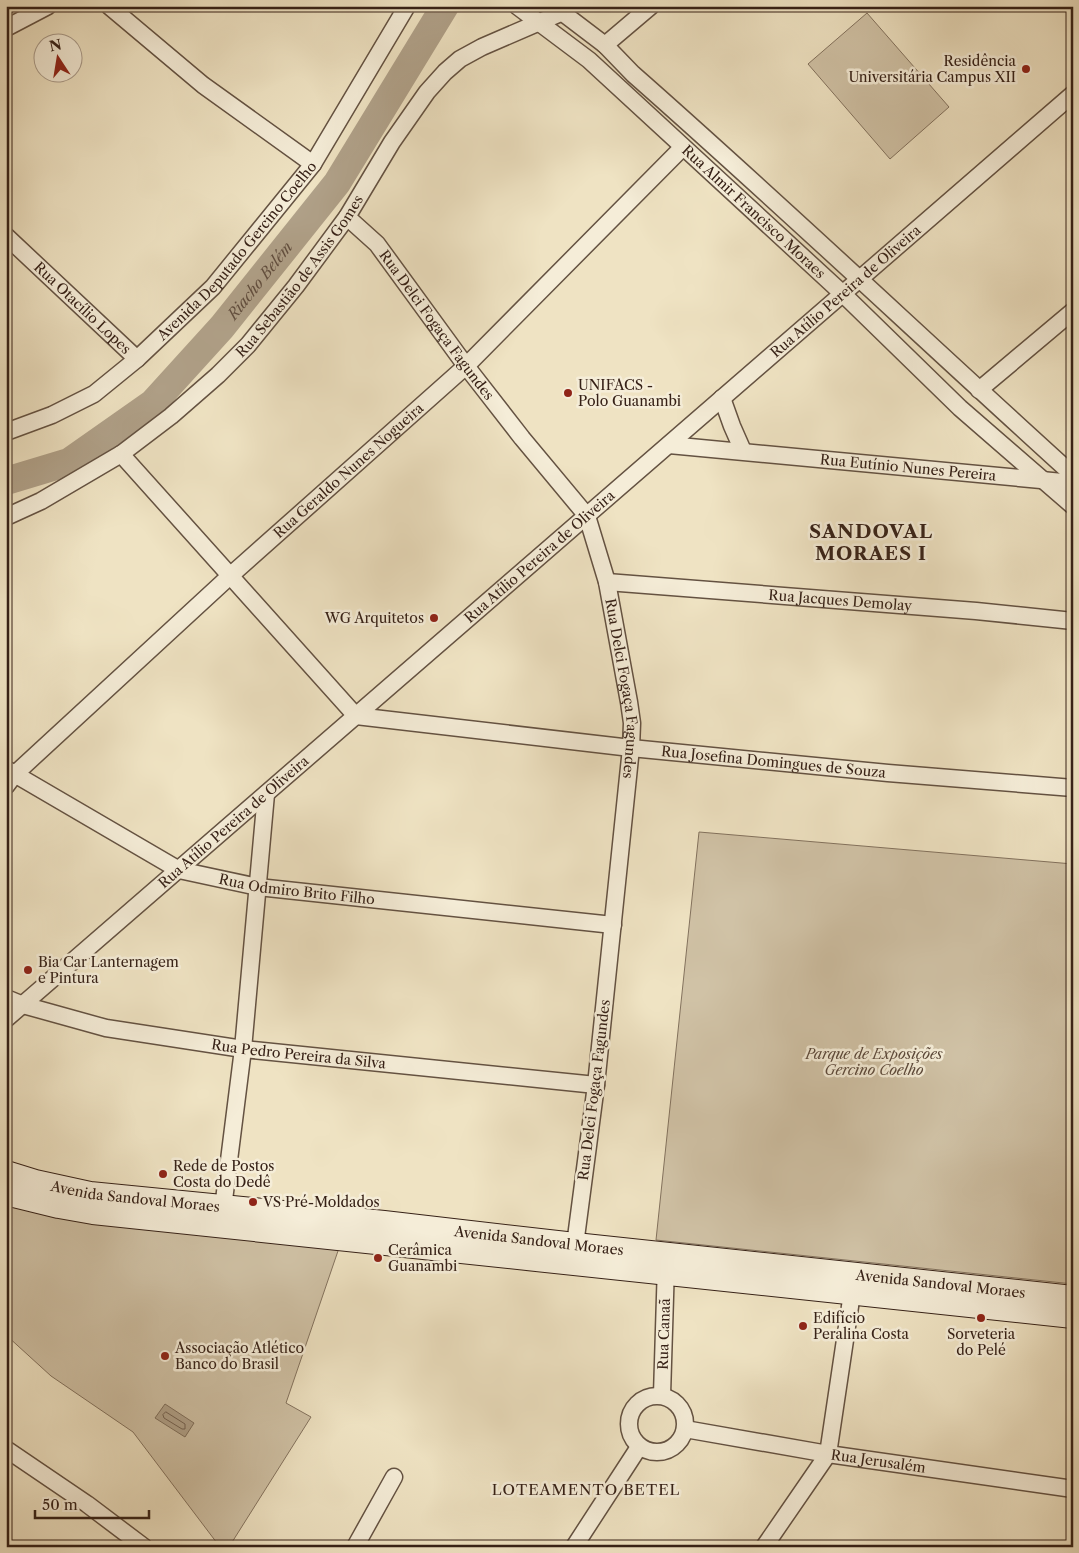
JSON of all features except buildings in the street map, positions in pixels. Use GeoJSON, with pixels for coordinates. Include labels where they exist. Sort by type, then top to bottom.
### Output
{"type":"FeatureCollection","features":[{"type":"Feature","properties":{"kind":"main road","name":"Avenida Sandoval Moraes"},"geometry":{"type":"LineString","coordinates":[[6,1173],[35,1182],[90,1194],[224,1208],[358,1230],[911,1290],[1073,1316]]}},
{"type":"Feature","properties":{"kind":"main road","name":"Avenida Sandoval Moraes"},"geometry":{"type":"LineString","coordinates":[[6,1193],[93,1212],[574,1245],[666,1264],[852,1293],[911,1290],[1073,1298]]}},
{"type":"Feature","properties":{"kind":"street"},"geometry":{"type":"LineString","coordinates":[[6,28],[48,6]]}},
{"type":"Feature","properties":{"kind":"street"},"geometry":{"type":"LineString","coordinates":[[109,6],[203,86],[313,164]]}},
{"type":"Feature","properties":{"kind":"street","name":"Avenida Deputado Gercino Coelho"},"geometry":{"type":"LineString","coordinates":[[6,432],[52,414],[94,394],[137,359],[213,287],[313,164],[407,6]]}},
{"type":"Feature","properties":{"kind":"street","name":"Rua Almir Francisco Moraes"},"geometry":{"type":"LineString","coordinates":[[518,6],[589,60],[843,294],[960,408],[1073,506]]}},
{"type":"Feature","properties":{"kind":"street"},"geometry":{"type":"LineString","coordinates":[[604,45],[650,6]]}},
{"type":"Feature","properties":{"kind":"street","name":"Rua Almir Francisco Moraes"},"geometry":{"type":"LineString","coordinates":[[558,9],[604,45],[633,74],[1073,475]]}},
{"type":"Feature","properties":{"kind":"street","name":"Rua Sebastião de Assis Gomes"},"geometry":{"type":"LineString","coordinates":[[6,517],[41,501],[121,454],[218,375],[248,345],[296,286],[347,216],[392,142],[427,92],[445,72],[460,59],[540,22],[558,9]]}},
{"type":"Feature","properties":{"kind":"street","name":"Rua Atílio Pereira de Oliveira"},"geometry":{"type":"LineString","coordinates":[[6,1019],[1073,94]]}},
{"type":"Feature","properties":{"kind":"street","name":"Rua Geraldo Nunes Nogueira"},"geometry":{"type":"LineString","coordinates":[[9,776],[466,366],[683,147]]}},
{"type":"Feature","properties":{"kind":"street","name":"Rua Delci Fogaça Fagundes"},"geometry":{"type":"LineString","coordinates":[[347,216],[378,244],[466,366],[522,438],[587,516],[606,582],[629,702],[632,723],[632,748],[596,1085],[574,1245]]}},
{"type":"Feature","properties":{"kind":"street","name":"Rua Otacílio Lopes"},"geometry":{"type":"LineString","coordinates":[[6,236],[137,359]]}},
{"type":"Feature","properties":{"kind":"street"},"geometry":{"type":"LineString","coordinates":[[979,390],[1073,311]]}},
{"type":"Feature","properties":{"kind":"street"},"geometry":{"type":"LineString","coordinates":[[722,398],[732,426],[744,450]]}},
{"type":"Feature","properties":{"kind":"street","name":"Rua Eutínio Nunes Pereira"},"geometry":{"type":"LineString","coordinates":[[669,445],[744,450],[1073,483]]}},
{"type":"Feature","properties":{"kind":"street"},"geometry":{"type":"LineString","coordinates":[[121,454],[356,716]]}},
{"type":"Feature","properties":{"kind":"street","name":"Rua Jacques Demolay"},"geometry":{"type":"LineString","coordinates":[[606,582],[976,611],[1073,621]]}},
{"type":"Feature","properties":{"kind":"street","name":"Rua Josefina Domingues de Souza"},"geometry":{"type":"LineString","coordinates":[[356,716],[632,748],[878,772],[1073,788]]}},
{"type":"Feature","properties":{"kind":"street","name":"Rua Odmiro Brito Filho"},"geometry":{"type":"LineString","coordinates":[[9,776],[179,870],[258,887],[613,925]]}},
{"type":"Feature","properties":{"kind":"street"},"geometry":{"type":"LineString","coordinates":[[224,1208],[243,1049],[266,794]]}},
{"type":"Feature","properties":{"kind":"street","name":"Rua Pedro Pereira da Silva"},"geometry":{"type":"LineString","coordinates":[[6,998],[23,1005],[106,1028],[243,1049],[596,1085]]}},
{"type":"Feature","properties":{"kind":"street","name":"Rua Canaã"},"geometry":{"type":"LineString","coordinates":[[662,1396],[666,1264]]}},
{"type":"Feature","properties":{"kind":"street"},"geometry":{"type":"LineString","coordinates":[[764,1547],[828,1454],[852,1293]]}},
{"type":"Feature","properties":{"kind":"street"},"geometry":{"type":"LineString","coordinates":[[662,1396],[676,1402],[684,1414],[685,1429],[676,1446],[658,1453],[639,1447],[629,1431],[630,1412],[644,1398],[662,1396]]}},
{"type":"Feature","properties":{"kind":"street","name":"Rua Jerusalém"},"geometry":{"type":"LineString","coordinates":[[685,1429],[828,1454],[1073,1490]]}},
{"type":"Feature","properties":{"kind":"street"},"geometry":{"type":"LineString","coordinates":[[574,1547],[639,1447]]}},
{"type":"Feature","properties":{"kind":"street"},"geometry":{"type":"LineString","coordinates":[[6,1449],[88,1504],[144,1547]]}},
{"type":"Feature","properties":{"kind":"street"},"geometry":{"type":"LineString","coordinates":[[355,1547],[394,1477]]}},
{"type":"Feature","properties":{"kind":"green space"},"geometry":{"type":"Polygon","coordinates":[[[867,13],[949,107],[890,159],[808,64],[867,13]]]}},
{"type":"Feature","properties":{"kind":"green space","name":"Parque de Exposições Gercino Coelho"},"geometry":{"type":"Polygon","coordinates":[[[699,832],[1073,864],[1073,1284],[656,1240],[699,832]]]}},
{"type":"Feature","properties":{"kind":"green space","name":"Associação Atlético Banco do Brasil"},"geometry":{"type":"Polygon","coordinates":[[[6,1204],[339,1248],[286,1403],[311,1417],[229,1547],[220,1547],[133,1432],[51,1376],[6,1335],[6,1204]]]}},
{"type":"Feature","properties":{"kind":"water"},"geometry":{"type":"Polygon","coordinates":[[[165,1404],[194,1423],[185,1437],[155,1418],[165,1404]]]}},
{"type":"Feature","properties":{"kind":"waterway","name":"Riacho Belém"},"geometry":{"type":"LineString","coordinates":[[6,481],[69,462],[153,403],[222,327],[337,183],[445,6]]}},
{"type":"Feature","properties":{"kind":"place","name":"Residência Universitária Campus XII"},"geometry":{"type":"Point","coordinates":[1026,69]}},
{"type":"Feature","properties":{"kind":"place","name":"UNIFACS - Polo Guanambi"},"geometry":{"type":"Point","coordinates":[568,393]}},
{"type":"Feature","properties":{"kind":"place","name":"WG Arquitetos"},"geometry":{"type":"Point","coordinates":[434,618]}},
{"type":"Feature","properties":{"kind":"place","name":"Bia Car Lanternagem e Pintura"},"geometry":{"type":"Point","coordinates":[28,970]}},
{"type":"Feature","properties":{"kind":"place","name":"Rede de Postos Costa do Dedê"},"geometry":{"type":"Point","coordinates":[163,1174]}},
{"type":"Feature","properties":{"kind":"place","name":"VS Pré-Moldados"},"geometry":{"type":"Point","coordinates":[253,1202]}},
{"type":"Feature","properties":{"kind":"place","name":"Cerâmica Guanambi"},"geometry":{"type":"Point","coordinates":[378,1258]}},
{"type":"Feature","properties":{"kind":"place","name":"Sorveteria do Pelé"},"geometry":{"type":"Point","coordinates":[981,1318]}},
{"type":"Feature","properties":{"kind":"place","name":"Edifício Peralina Costa"},"geometry":{"type":"Point","coordinates":[803,1326]}},
{"type":"Feature","properties":{"kind":"place","name":"Associação Atlético Banco do Brasil"},"geometry":{"type":"Point","coordinates":[165,1356]}},
{"type":"Feature","properties":{"kind":"district","name":"SANDOVAL MORAES I"},"geometry":{"type":"Point","coordinates":[871,542]}},
{"type":"Feature","properties":{"kind":"district","name":"LOTEAMENTO BETEL"},"geometry":{"type":"Point","coordinates":[586,1489]}}]}
